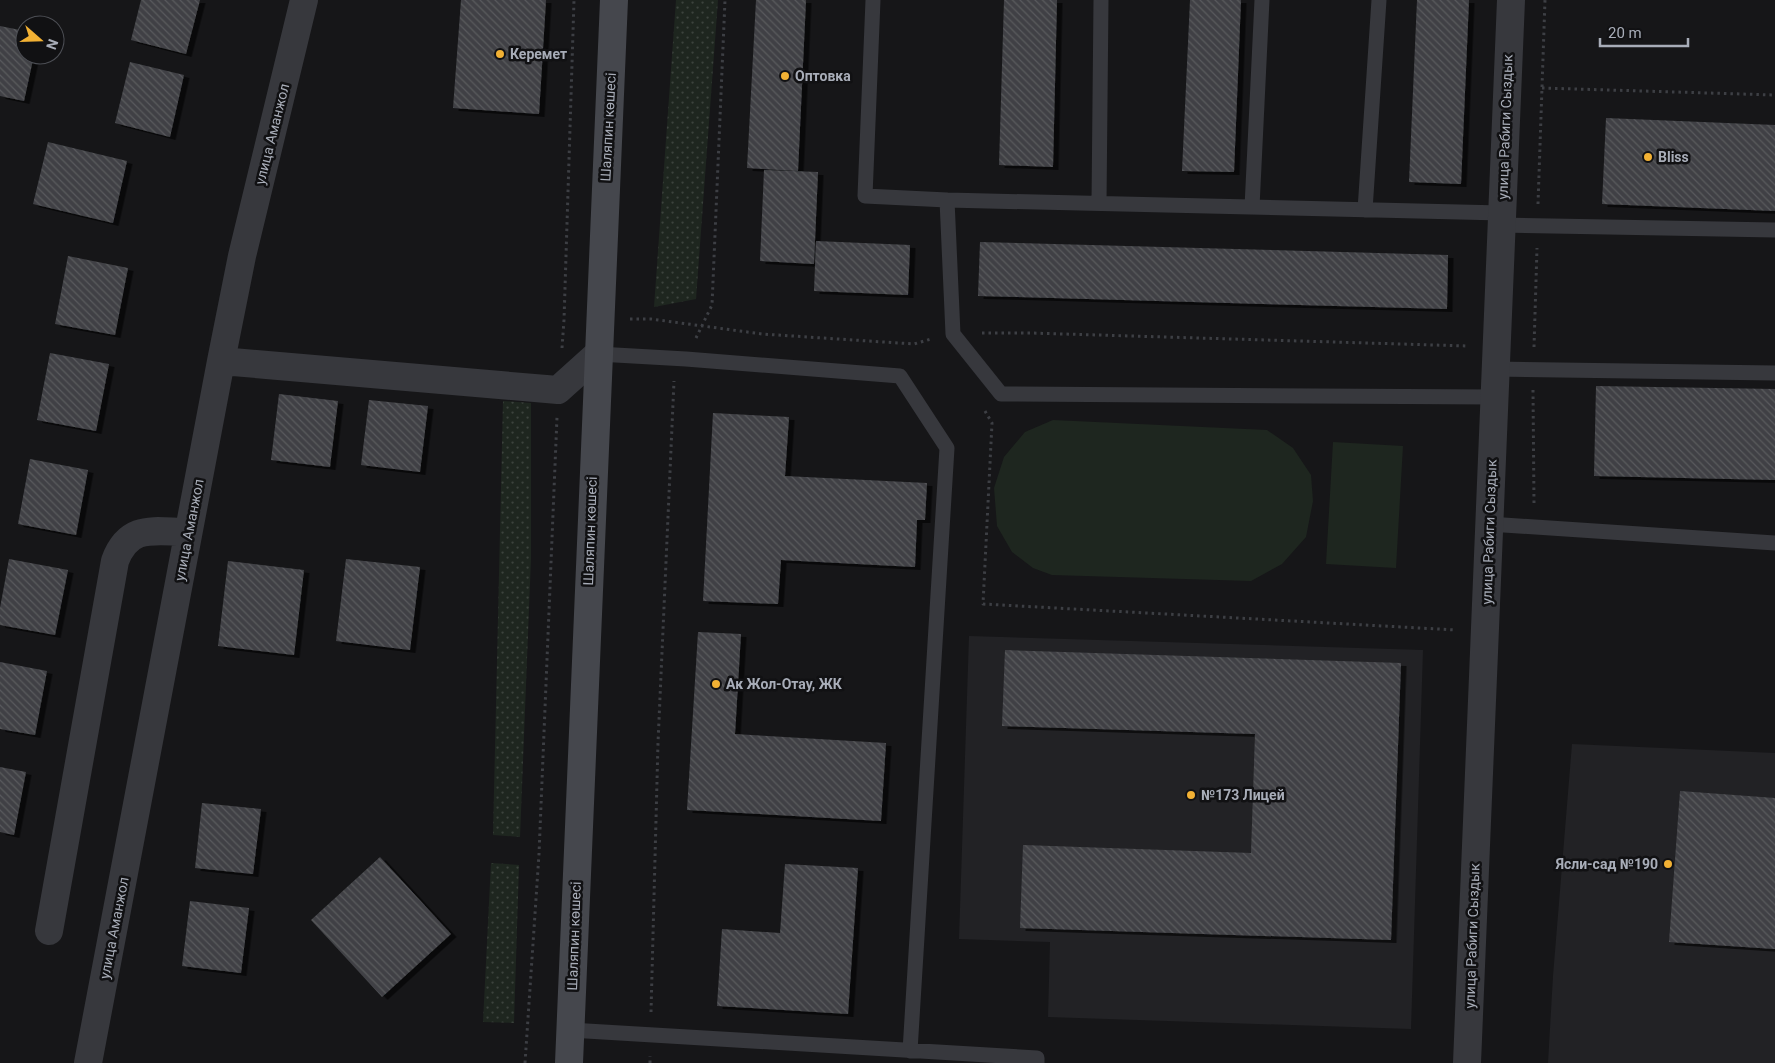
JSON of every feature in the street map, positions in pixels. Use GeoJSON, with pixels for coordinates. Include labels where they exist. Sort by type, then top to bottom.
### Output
{"type":"FeatureCollection","features":[{"type":"Feature","properties":{"kind":"main road","name":"Шаляпин көшесі"},"geometry":{"type":"LineString","coordinates":[[568,1063],[614,0]]}},
{"type":"Feature","properties":{"kind":"street","name":"улица Аманжол"},"geometry":{"type":"LineString","coordinates":[[88,1063],[242,256],[304,0]]}},
{"type":"Feature","properties":{"kind":"street","name":"улица Рабиги Сыздык"},"geometry":{"type":"LineString","coordinates":[[1467,1063],[1511,0]]}},
{"type":"Feature","properties":{"kind":"street"},"geometry":{"type":"LineString","coordinates":[[221,361],[558,390],[598,354]]}},
{"type":"Feature","properties":{"kind":"street"},"geometry":{"type":"LineString","coordinates":[[49,931],[115,561],[120,548],[128,539],[136,534],[145,532],[188,532]]}},
{"type":"Feature","properties":{"kind":"lane"},"geometry":{"type":"LineString","coordinates":[[873,0],[865,196],[948,200],[1365,210],[1502,219],[1538,226],[1775,230]]}},
{"type":"Feature","properties":{"kind":"lane"},"geometry":{"type":"LineString","coordinates":[[1098,204],[1101,0]]}},
{"type":"Feature","properties":{"kind":"lane"},"geometry":{"type":"LineString","coordinates":[[1252,207],[1262,0]]}},
{"type":"Feature","properties":{"kind":"lane"},"geometry":{"type":"LineString","coordinates":[[1365,210],[1379,0]]}},
{"type":"Feature","properties":{"kind":"lane"},"geometry":{"type":"LineString","coordinates":[[948,200],[953,334],[1002,394],[1494,397]]}},
{"type":"Feature","properties":{"kind":"lane"},"geometry":{"type":"LineString","coordinates":[[598,354],[686,358],[900,376],[947,448],[910,1051]]}},
{"type":"Feature","properties":{"kind":"lane"},"geometry":{"type":"LineString","coordinates":[[1496,358],[1533,370],[1775,372]]}},
{"type":"Feature","properties":{"kind":"lane"},"geometry":{"type":"LineString","coordinates":[[1489,524],[1775,543]]}},
{"type":"Feature","properties":{"kind":"lane"},"geometry":{"type":"LineString","coordinates":[[570,1030],[1037,1058],[1037,1063]]}},
{"type":"Feature","properties":{"kind":"path"},"geometry":{"type":"LineString","coordinates":[[525,1063],[539,854],[558,390],[564,320],[574,0]]}},
{"type":"Feature","properties":{"kind":"path"},"geometry":{"type":"LineString","coordinates":[[650,1063],[658,743],[674,381],[712,305],[725,0]]}},
{"type":"Feature","properties":{"kind":"path"},"geometry":{"type":"LineString","coordinates":[[1535,526],[1533,370],[1545,0]]}},
{"type":"Feature","properties":{"kind":"path"},"geometry":{"type":"LineString","coordinates":[[1542,88],[1775,95]]}},
{"type":"Feature","properties":{"kind":"path"},"geometry":{"type":"LineString","coordinates":[[564,320],[651,319],[762,334],[914,344],[953,334],[1030,333],[1496,358]]}},
{"type":"Feature","properties":{"kind":"path"},"geometry":{"type":"LineString","coordinates":[[983,407],[992,423],[983,604],[1464,630]]}},
{"type":"Feature","properties":{"kind":"shaded area"},"geometry":{"type":"Polygon","coordinates":[[[676,0],[718,0],[696,299],[654,307],[676,0]]]}},
{"type":"Feature","properties":{"kind":"shaded area"},"geometry":{"type":"Polygon","coordinates":[[[503,401],[531,403],[531,558],[520,837],[493,835],[503,401]]]}},
{"type":"Feature","properties":{"kind":"shaded area"},"geometry":{"type":"Polygon","coordinates":[[[1053,420],[1267,430],[1293,448],[1311,475],[1313,501],[1306,537],[1282,564],[1251,581],[1052,575],[1033,568],[1012,552],[997,526],[994,488],[1004,457],[1025,432],[1053,420]]]}},
{"type":"Feature","properties":{"kind":"shaded area"},"geometry":{"type":"Polygon","coordinates":[[[1333,442],[1403,446],[1396,568],[1326,564],[1333,442]]]}},
{"type":"Feature","properties":{"kind":"shaded area","name":"№173 Лицей"},"geometry":{"type":"Polygon","coordinates":[[[969,636],[1423,650],[1411,1029],[1048,1017],[1050,942],[959,939],[969,636]]]}},
{"type":"Feature","properties":{"kind":"shaded area","name":"Ясли-сад №190"},"geometry":{"type":"Polygon","coordinates":[[[1572,744],[1775,753],[1775,1063],[1548,1063],[1553,976],[1572,744]]]}},
{"type":"Feature","properties":{"kind":"shaded area"},"geometry":{"type":"Polygon","coordinates":[[[491,863],[519,865],[514,1023],[483,1022],[491,863]]]}},
{"type":"Feature","properties":{"kind":"building"},"geometry":{"type":"Polygon","coordinates":[[[141,0],[200,0],[186,54],[131,40],[141,0]]]}},
{"type":"Feature","properties":{"kind":"building","name":"Керемет"},"geometry":{"type":"Polygon","coordinates":[[[461,0],[546,0],[539,114],[453,108],[461,0]]]}},
{"type":"Feature","properties":{"kind":"building"},"geometry":{"type":"Polygon","coordinates":[[[756,0],[806,0],[798,171],[747,168],[756,0]]]}},
{"type":"Feature","properties":{"kind":"building"},"geometry":{"type":"Polygon","coordinates":[[[1004,0],[1057,0],[1053,167],[999,165],[1004,0]]]}},
{"type":"Feature","properties":{"kind":"building"},"geometry":{"type":"Polygon","coordinates":[[[1190,0],[1241,0],[1234,172],[1182,171],[1190,0]]]}},
{"type":"Feature","properties":{"kind":"building"},"geometry":{"type":"Polygon","coordinates":[[[1417,0],[1469,0],[1461,184],[1409,182],[1417,0]]]}},
{"type":"Feature","properties":{"kind":"building"},"geometry":{"type":"Polygon","coordinates":[[[0,26],[15,29],[15,65],[32,65],[24,101],[0,96],[0,26]]]}},
{"type":"Feature","properties":{"kind":"building"},"geometry":{"type":"Polygon","coordinates":[[[130,62],[184,75],[170,137],[115,123],[130,62]]]}},
{"type":"Feature","properties":{"kind":"building"},"geometry":{"type":"Polygon","coordinates":[[[1606,118],[1775,125],[1775,211],[1602,204],[1606,118]]]}},
{"type":"Feature","properties":{"kind":"building"},"geometry":{"type":"Polygon","coordinates":[[[48,142],[127,161],[113,223],[33,204],[48,142]]]}},
{"type":"Feature","properties":{"kind":"building"},"geometry":{"type":"Polygon","coordinates":[[[764,170],[818,172],[814,264],[760,261],[764,170]]]}},
{"type":"Feature","properties":{"kind":"building"},"geometry":{"type":"Polygon","coordinates":[[[816,241],[910,245],[908,295],[814,291],[816,241]]]}},
{"type":"Feature","properties":{"kind":"building"},"geometry":{"type":"Polygon","coordinates":[[[980,242],[1448,255],[1447,309],[978,296],[980,242]]]}},
{"type":"Feature","properties":{"kind":"building"},"geometry":{"type":"Polygon","coordinates":[[[68,256],[128,268],[115,335],[55,324],[68,256]]]}},
{"type":"Feature","properties":{"kind":"building"},"geometry":{"type":"Polygon","coordinates":[[[50,353],[109,364],[96,431],[37,420],[50,353]]]}},
{"type":"Feature","properties":{"kind":"building"},"geometry":{"type":"Polygon","coordinates":[[[1596,386],[1775,389],[1775,480],[1594,476],[1596,386]]]}},
{"type":"Feature","properties":{"kind":"building"},"geometry":{"type":"Polygon","coordinates":[[[279,394],[338,401],[330,467],[271,460],[279,394]]]}},
{"type":"Feature","properties":{"kind":"building"},"geometry":{"type":"Polygon","coordinates":[[[369,400],[428,406],[420,472],[361,465],[369,400]]]}},
{"type":"Feature","properties":{"kind":"building"},"geometry":{"type":"Polygon","coordinates":[[[713,413],[789,417],[785,476],[927,483],[925,520],[917,520],[915,567],[781,560],[778,604],[703,601],[713,413]]]}},
{"type":"Feature","properties":{"kind":"building"},"geometry":{"type":"Polygon","coordinates":[[[30,459],[88,470],[76,535],[18,524],[30,459]]]}},
{"type":"Feature","properties":{"kind":"building"},"geometry":{"type":"Polygon","coordinates":[[[9,559],[68,570],[55,635],[0,625],[0,608],[9,559]]]}},
{"type":"Feature","properties":{"kind":"building"},"geometry":{"type":"Polygon","coordinates":[[[346,559],[420,567],[410,650],[336,641],[346,559]]]}},
{"type":"Feature","properties":{"kind":"building"},"geometry":{"type":"Polygon","coordinates":[[[228,561],[304,570],[294,655],[218,646],[228,561]]]}},
{"type":"Feature","properties":{"kind":"building","name":"Ак Жол-Отау, ЖК"},"geometry":{"type":"Polygon","coordinates":[[[698,632],[741,634],[735,734],[886,743],[881,821],[687,810],[698,632]]]}},
{"type":"Feature","properties":{"kind":"building"},"geometry":{"type":"Polygon","coordinates":[[[1005,650],[1401,663],[1391,940],[1020,928],[1023,845],[1251,853],[1255,734],[1002,726],[1005,650]]]}},
{"type":"Feature","properties":{"kind":"building"},"geometry":{"type":"Polygon","coordinates":[[[0,662],[47,671],[35,735],[0,729],[0,662]]]}},
{"type":"Feature","properties":{"kind":"building"},"geometry":{"type":"Polygon","coordinates":[[[0,767],[26,772],[14,835],[0,832],[0,767]]]}},
{"type":"Feature","properties":{"kind":"building","name":"Ясли-сад №190"},"geometry":{"type":"Polygon","coordinates":[[[1680,791],[1775,798],[1775,949],[1669,942],[1680,791]]]}},
{"type":"Feature","properties":{"kind":"building"},"geometry":{"type":"Polygon","coordinates":[[[202,803],[261,809],[253,874],[195,868],[202,803]]]}},
{"type":"Feature","properties":{"kind":"building"},"geometry":{"type":"Polygon","coordinates":[[[380,857],[451,934],[382,997],[311,920],[380,857]]]}},
{"type":"Feature","properties":{"kind":"building"},"geometry":{"type":"Polygon","coordinates":[[[785,864],[858,868],[848,1014],[717,1006],[722,929],[780,933],[785,864]]]}},
{"type":"Feature","properties":{"kind":"building"},"geometry":{"type":"Polygon","coordinates":[[[190,901],[249,908],[241,973],[182,966],[190,901]]]}},
{"type":"Feature","properties":{"kind":"place","name":"Керемет"},"geometry":{"type":"Point","coordinates":[500,54]}},
{"type":"Feature","properties":{"kind":"place","name":"Оптовка"},"geometry":{"type":"Point","coordinates":[785,76]}},
{"type":"Feature","properties":{"kind":"place","name":"Bliss"},"geometry":{"type":"Point","coordinates":[1648,157]}},
{"type":"Feature","properties":{"kind":"place","name":"Ак Жол-Отау, ЖК"},"geometry":{"type":"Point","coordinates":[716,684]}},
{"type":"Feature","properties":{"kind":"place","name":"№173 Лицей"},"geometry":{"type":"Point","coordinates":[1191,795]}},
{"type":"Feature","properties":{"kind":"place","name":"Ясли-сад №190"},"geometry":{"type":"Point","coordinates":[1668,864]}}]}
